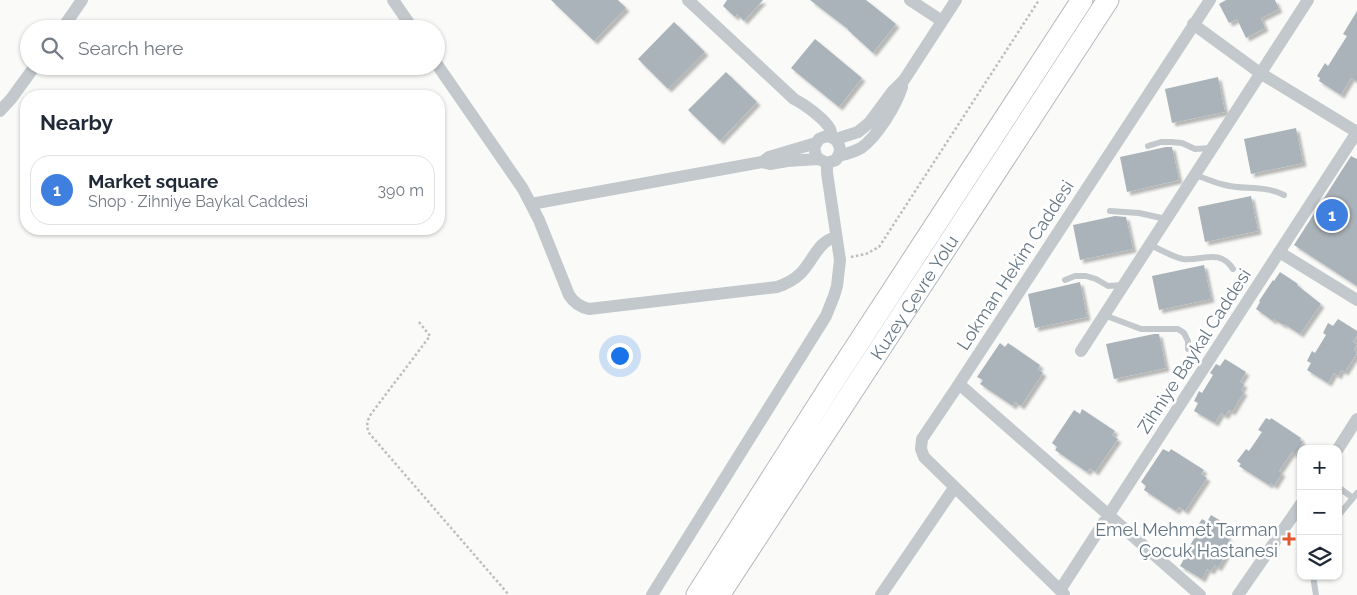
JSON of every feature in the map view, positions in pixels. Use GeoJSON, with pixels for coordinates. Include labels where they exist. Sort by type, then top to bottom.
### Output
{"type":"FeatureCollection","features":[{"type":"Feature","properties":{"kind":"highway","name":"Kuzey Çevre Yolu"},"geometry":{"type":"LineString","coordinates":[[697,595],[831,385],[1082,0]]}},
{"type":"Feature","properties":{"kind":"highway","name":"Kuzey Çevre Yolu"},"geometry":{"type":"LineString","coordinates":[[719,595],[1108,0]]}},
{"type":"Feature","properties":{"kind":"street"},"geometry":{"type":"LineString","coordinates":[[68,20],[82,0]]}},
{"type":"Feature","properties":{"kind":"street"},"geometry":{"type":"LineString","coordinates":[[393,0],[406,20]]}},
{"type":"Feature","properties":{"kind":"street"},"geometry":{"type":"LineString","coordinates":[[688,0],[794,99],[805,105],[825,122],[840,147],[839,156]]}},
{"type":"Feature","properties":{"kind":"street"},"geometry":{"type":"LineString","coordinates":[[910,0],[942,21]]}},
{"type":"Feature","properties":{"kind":"street"},"geometry":{"type":"LineString","coordinates":[[762,162],[769,157],[817,141],[823,137],[834,138],[852,135],[869,123],[892,92],[904,80],[956,0]]}},
{"type":"Feature","properties":{"kind":"street","name":"Lokman Hekim Caddesi"},"geometry":{"type":"LineString","coordinates":[[954,488],[924,457],[920,444],[924,434],[959,384],[1210,0]]}},
{"type":"Feature","properties":{"kind":"street"},"geometry":{"type":"LineString","coordinates":[[1081,351],[1308,0]]}},
{"type":"Feature","properties":{"kind":"street"},"geometry":{"type":"LineString","coordinates":[[1194,24],[1260,73],[1357,132]]}},
{"type":"Feature","properties":{"kind":"street"},"geometry":{"type":"LineString","coordinates":[[0,111],[28,75]]}},
{"type":"Feature","properties":{"kind":"street"},"geometry":{"type":"LineString","coordinates":[[444,75],[514,175],[531,204],[569,295],[577,305],[589,310],[777,287],[789,282],[802,273],[824,242],[836,237]]}},
{"type":"Feature","properties":{"kind":"street"},"geometry":{"type":"LineString","coordinates":[[531,204],[762,162],[770,164],[794,161],[836,160],[839,156],[861,148],[874,136],[899,95],[904,80]]}},
{"type":"Feature","properties":{"kind":"street"},"geometry":{"type":"LineString","coordinates":[[652,595],[826,316],[837,286],[840,260],[827,173],[823,161],[814,152],[817,141],[816,127],[800,110],[794,99]]}},
{"type":"Feature","properties":{"kind":"street","name":"Zihniye Baykal Caddesi"},"geometry":{"type":"LineString","coordinates":[[1062,592],[1109,514],[1357,132]]}},
{"type":"Feature","properties":{"kind":"street"},"geometry":{"type":"LineString","coordinates":[[1279,252],[1357,300]]}},
{"type":"Feature","properties":{"kind":"street"},"geometry":{"type":"LineString","coordinates":[[959,384],[1200,595]]}},
{"type":"Feature","properties":{"kind":"street"},"geometry":{"type":"LineString","coordinates":[[1341,445],[1357,419]]}},
{"type":"Feature","properties":{"kind":"street"},"geometry":{"type":"LineString","coordinates":[[881,595],[954,488],[1062,592]]}},
{"type":"Feature","properties":{"kind":"street"},"geometry":{"type":"LineString","coordinates":[[1238,595],[1297,510]]}},
{"type":"Feature","properties":{"kind":"lane"},"geometry":{"type":"LineString","coordinates":[[1148,146],[1161,142],[1171,142],[1182,143],[1195,149],[1212,148]]}},
{"type":"Feature","properties":{"kind":"lane"},"geometry":{"type":"LineString","coordinates":[[1195,175],[1224,185],[1252,187],[1284,196]]}},
{"type":"Feature","properties":{"kind":"lane"},"geometry":{"type":"LineString","coordinates":[[1110,211],[1139,213],[1166,219]]}},
{"type":"Feature","properties":{"kind":"lane"},"geometry":{"type":"LineString","coordinates":[[1150,244],[1183,259],[1221,257],[1229,262],[1233,269]]}},
{"type":"Feature","properties":{"kind":"lane"},"geometry":{"type":"LineString","coordinates":[[1065,280],[1075,276],[1086,276],[1108,286],[1123,286]]}},
{"type":"Feature","properties":{"kind":"lane"},"geometry":{"type":"LineString","coordinates":[[1104,315],[1141,329],[1178,329],[1184,333],[1188,341],[1188,349]]}},
{"type":"Feature","properties":{"kind":"lane"},"geometry":{"type":"LineString","coordinates":[[1342,489],[1355,495],[1342,511]]}},
{"type":"Feature","properties":{"kind":"lane"},"geometry":{"type":"LineString","coordinates":[[1314,580],[1316,595]]}},
{"type":"Feature","properties":{"kind":"path"},"geometry":{"type":"LineString","coordinates":[[840,260],[866,254],[879,247],[1039,0]]}},
{"type":"Feature","properties":{"kind":"path"},"geometry":{"type":"LineString","coordinates":[[419,322],[430,336],[371,414],[368,419],[369,433],[509,595]]}},
{"type":"Feature","properties":{"kind":"building"},"geometry":{"type":"Polygon","coordinates":[[[551,0],[618,0],[626,8],[594,41],[551,0]]]}},
{"type":"Feature","properties":{"kind":"building"},"geometry":{"type":"Polygon","coordinates":[[[727,0],[763,0],[744,21],[737,14],[735,17],[723,6],[727,0]]]}},
{"type":"Feature","properties":{"kind":"building"},"geometry":{"type":"Polygon","coordinates":[[[810,0],[866,0],[896,24],[873,53],[848,29],[810,0]]]}},
{"type":"Feature","properties":{"kind":"building"},"geometry":{"type":"Polygon","coordinates":[[[1226,0],[1275,0],[1279,9],[1261,18],[1265,28],[1246,38],[1237,19],[1229,23],[1219,4],[1226,0]]]}},
{"type":"Feature","properties":{"kind":"building"},"geometry":{"type":"Polygon","coordinates":[[[1357,11],[1357,81],[1351,78],[1341,95],[1319,81],[1320,78],[1317,76],[1325,63],[1328,66],[1347,36],[1343,34],[1357,11]]]}},
{"type":"Feature","properties":{"kind":"building"},"geometry":{"type":"Polygon","coordinates":[[[674,22],[705,52],[668,89],[638,59],[674,22]]]}},
{"type":"Feature","properties":{"kind":"building"},"geometry":{"type":"Polygon","coordinates":[[[815,39],[862,78],[839,107],[791,68],[815,39]]]}},
{"type":"Feature","properties":{"kind":"building"},"geometry":{"type":"Polygon","coordinates":[[[726,72],[757,102],[720,141],[688,110],[726,72]]]}},
{"type":"Feature","properties":{"kind":"building"},"geometry":{"type":"Polygon","coordinates":[[[1218,77],[1225,112],[1172,123],[1165,89],[1218,77]]]}},
{"type":"Feature","properties":{"kind":"building"},"geometry":{"type":"Polygon","coordinates":[[[1296,128],[1303,163],[1251,174],[1244,139],[1296,128]]]}},
{"type":"Feature","properties":{"kind":"building"},"geometry":{"type":"Polygon","coordinates":[[[1172,147],[1179,180],[1127,192],[1120,157],[1172,147]]]}},
{"type":"Feature","properties":{"kind":"building"},"geometry":{"type":"Polygon","coordinates":[[[1351,156],[1357,159],[1357,286],[1294,245],[1351,156]]]}},
{"type":"Feature","properties":{"kind":"building"},"geometry":{"type":"Polygon","coordinates":[[[1251,196],[1258,231],[1205,242],[1198,207],[1251,196]]]}},
{"type":"Feature","properties":{"kind":"building"},"geometry":{"type":"Polygon","coordinates":[[[1115,216],[1126,217],[1133,249],[1080,260],[1073,225],[1115,216]]]}},
{"type":"Feature","properties":{"kind":"building"},"geometry":{"type":"Polygon","coordinates":[[[1204,265],[1211,299],[1159,310],[1152,276],[1204,265]]]}},
{"type":"Feature","properties":{"kind":"building"},"geometry":{"type":"Polygon","coordinates":[[[1280,272],[1298,284],[1321,304],[1300,334],[1274,319],[1273,321],[1256,309],[1259,301],[1280,272]]]}},
{"type":"Feature","properties":{"kind":"building"},"geometry":{"type":"Polygon","coordinates":[[[1080,282],[1087,317],[1035,328],[1028,294],[1080,282]]]}},
{"type":"Feature","properties":{"kind":"building"},"geometry":{"type":"Polygon","coordinates":[[[1338,319],[1357,331],[1353,342],[1357,344],[1354,350],[1357,353],[1345,372],[1341,370],[1338,376],[1334,373],[1328,383],[1307,370],[1311,363],[1307,361],[1312,351],[1315,353],[1326,335],[1323,333],[1328,323],[1333,326],[1338,319]]]}},
{"type":"Feature","properties":{"kind":"building"},"geometry":{"type":"Polygon","coordinates":[[[1159,334],[1166,368],[1114,379],[1106,344],[1159,334]]]}},
{"type":"Feature","properties":{"kind":"building"},"geometry":{"type":"Polygon","coordinates":[[[1000,343],[1005,347],[1008,343],[1040,365],[1038,369],[1043,373],[1021,406],[1015,402],[1013,406],[980,384],[983,380],[977,377],[1000,343]]]}},
{"type":"Feature","properties":{"kind":"building"},"geometry":{"type":"Polygon","coordinates":[[[1225,359],[1246,372],[1240,382],[1244,384],[1241,390],[1244,392],[1232,412],[1229,410],[1225,416],[1221,413],[1215,423],[1194,411],[1198,403],[1194,401],[1199,391],[1202,393],[1213,375],[1210,373],[1216,364],[1220,366],[1225,359]]]}},
{"type":"Feature","properties":{"kind":"building"},"geometry":{"type":"Polygon","coordinates":[[[1082,409],[1115,431],[1112,435],[1118,439],[1095,472],[1090,468],[1087,472],[1055,450],[1057,447],[1052,443],[1074,410],[1080,414],[1082,409]]]}},
{"type":"Feature","properties":{"kind":"building"},"geometry":{"type":"Polygon","coordinates":[[[1266,418],[1270,420],[1271,418],[1301,438],[1300,440],[1303,442],[1301,445],[1297,445],[1295,455],[1292,452],[1279,471],[1282,473],[1274,486],[1271,483],[1269,485],[1239,466],[1241,464],[1237,461],[1246,449],[1249,451],[1262,432],[1258,430],[1266,418]]]}},
{"type":"Feature","properties":{"kind":"building"},"geometry":{"type":"Polygon","coordinates":[[[1163,449],[1169,452],[1171,449],[1204,470],[1201,474],[1207,478],[1185,511],[1179,507],[1176,511],[1144,490],[1146,486],[1141,482],[1163,449]]]}},
{"type":"Feature","properties":{"kind":"building"},"geometry":{"type":"Polygon","coordinates":[[[1211,515],[1232,528],[1226,537],[1230,539],[1227,545],[1230,548],[1218,568],[1215,565],[1211,571],[1207,569],[1202,579],[1180,566],[1184,559],[1180,556],[1185,547],[1188,549],[1199,530],[1196,528],[1202,519],[1207,522],[1211,515]]]}},
{"type":"Feature","properties":{"kind":"place","name":"Market square"},"geometry":{"type":"Point","coordinates":[1332,215]}},
{"type":"Feature","properties":{"kind":"place","name":"Emel Mehmet Tarman Çocuk Hastanesi"},"geometry":{"type":"Point","coordinates":[1289,539]}}]}
